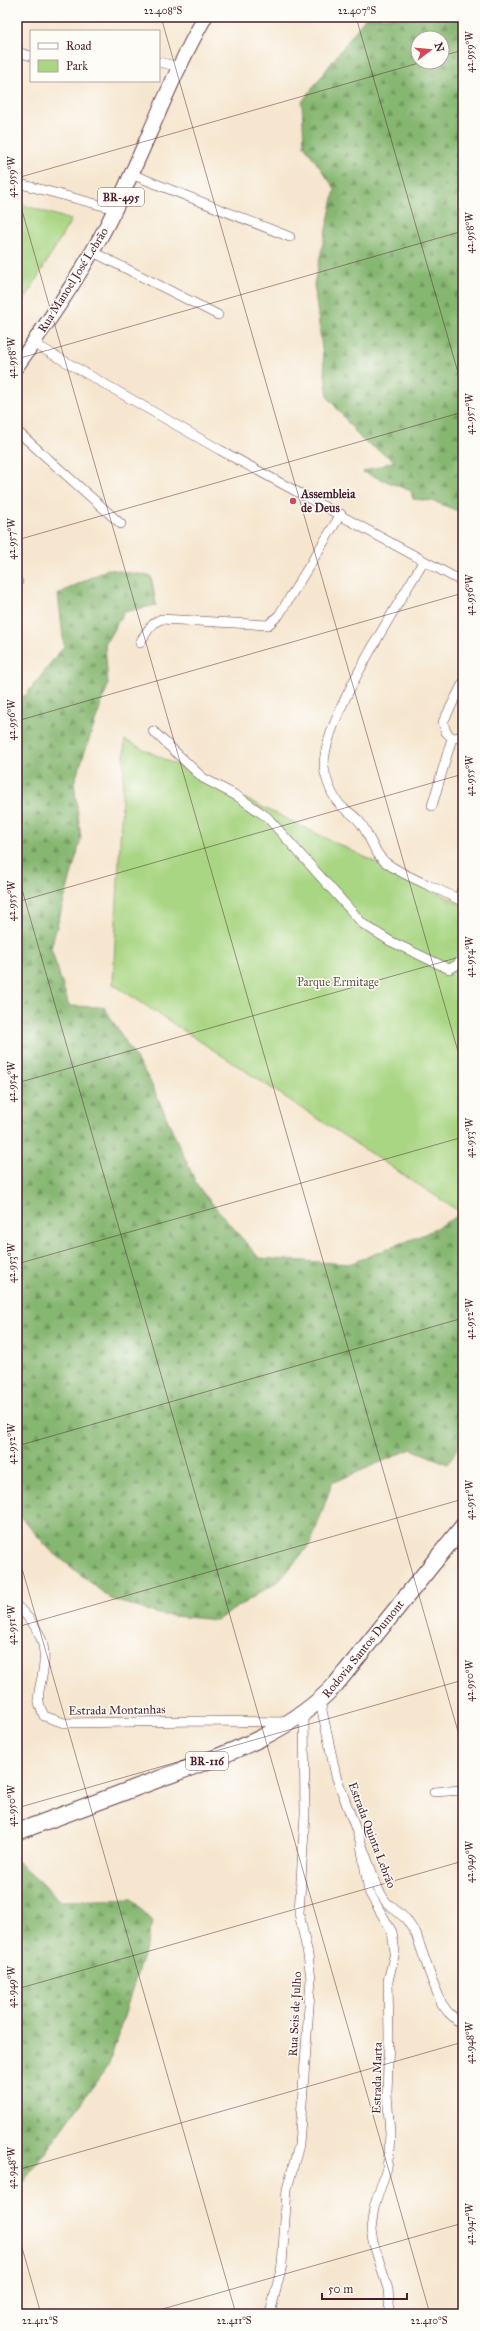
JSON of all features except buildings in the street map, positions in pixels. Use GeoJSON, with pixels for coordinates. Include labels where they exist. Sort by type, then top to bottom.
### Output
{"type":"FeatureCollection","features":[{"type":"Feature","properties":{"kind":"highway","name":"Rodovia Santos Dumont"},"geometry":{"type":"LineString","coordinates":[[17,1832],[234,1751],[304,1713],[320,1701],[369,1645],[463,1526]]}},
{"type":"Feature","properties":{"kind":"main road","name":"Rua Manoel José Lebrão"},"geometry":{"type":"LineString","coordinates":[[17,366],[34,343],[93,252],[115,209],[180,67],[205,17]]}},
{"type":"Feature","properties":{"kind":"street"},"geometry":{"type":"LineString","coordinates":[[17,52],[30,56]]}},
{"type":"Feature","properties":{"kind":"street"},"geometry":{"type":"LineString","coordinates":[[160,62],[180,67]]}},
{"type":"Feature","properties":{"kind":"street"},"geometry":{"type":"LineString","coordinates":[[131,174],[290,237]]}},
{"type":"Feature","properties":{"kind":"street"},"geometry":{"type":"LineString","coordinates":[[17,183],[115,209]]}},
{"type":"Feature","properties":{"kind":"street"},"geometry":{"type":"LineString","coordinates":[[93,252],[218,315]]}},
{"type":"Feature","properties":{"kind":"street"},"geometry":{"type":"LineString","coordinates":[[34,343],[220,450],[341,514],[423,562],[463,582]]}},
{"type":"Feature","properties":{"kind":"street"},"geometry":{"type":"LineString","coordinates":[[17,432],[121,524]]}},
{"type":"Feature","properties":{"kind":"street"},"geometry":{"type":"LineString","coordinates":[[140,643],[154,622],[161,620],[268,625],[279,615],[341,514]]}},
{"type":"Feature","properties":{"kind":"street"},"geometry":{"type":"LineString","coordinates":[[423,562],[344,699],[329,738],[324,765],[330,789],[336,800],[359,820],[372,846],[384,860],[413,880],[460,900],[463,887]]}},
{"type":"Feature","properties":{"kind":"street"},"geometry":{"type":"LineString","coordinates":[[452,738],[446,732],[443,722],[463,683]]}},
{"type":"Feature","properties":{"kind":"street"},"geometry":{"type":"LineString","coordinates":[[153,731],[203,778],[237,796],[267,817],[350,911],[373,931],[449,969],[457,965],[463,956]]}},
{"type":"Feature","properties":{"kind":"street"},"geometry":{"type":"LineString","coordinates":[[452,738],[463,737]]}},
{"type":"Feature","properties":{"kind":"street"},"geometry":{"type":"LineString","coordinates":[[432,806],[452,738]]}},
{"type":"Feature","properties":{"kind":"street","name":"Estrada Montanhas"},"geometry":{"type":"LineString","coordinates":[[17,1606],[30,1618],[38,1630],[42,1641],[43,1672],[36,1694],[44,1716],[53,1720],[64,1723],[201,1721],[289,1722]]}},
{"type":"Feature","properties":{"kind":"street","name":"Estrada Quinta Lebrão"},"geometry":{"type":"LineString","coordinates":[[320,1701],[336,1776],[379,1891],[386,1902],[406,1919],[416,1934],[442,2004],[463,2026]]}},
{"type":"Feature","properties":{"kind":"street","name":"Rua Seis de Julho"},"geometry":{"type":"LineString","coordinates":[[270,2314],[282,2265],[287,2189],[299,2145],[310,1979],[308,1955],[299,1913],[305,1814],[304,1713]]}},
{"type":"Feature","properties":{"kind":"street"},"geometry":{"type":"LineString","coordinates":[[434,1792],[463,1790]]}},
{"type":"Feature","properties":{"kind":"street","name":"Estrada Marta"},"geometry":{"type":"LineString","coordinates":[[362,1845],[365,1875],[369,1892],[392,1932],[395,1952],[388,1981],[390,2036],[387,2094],[390,2133],[389,2153],[387,2168],[374,2207],[371,2230],[373,2242],[388,2289],[390,2314]]}},
{"type":"Feature","properties":{"kind":"green space"},"geometry":{"type":"Polygon","coordinates":[[[366,17],[463,17],[463,513],[433,501],[413,499],[411,491],[363,472],[395,461],[361,439],[328,397],[314,284],[335,189],[304,145],[302,102],[366,17]]]}},
{"type":"Feature","properties":{"kind":"green space"},"geometry":{"type":"Polygon","coordinates":[[[17,203],[71,220],[17,313],[17,203]]]}},
{"type":"Feature","properties":{"kind":"green space"},"geometry":{"type":"Polygon","coordinates":[[[108,569],[151,576],[156,605],[124,612],[105,644],[108,685],[74,783],[81,839],[51,948],[69,1006],[104,1007],[150,1081],[198,1187],[259,1258],[349,1264],[425,1234],[463,1213],[463,1438],[448,1464],[411,1449],[332,1483],[311,1543],[280,1580],[217,1620],[162,1615],[111,1599],[50,1550],[17,1513],[17,1491],[20,1488],[17,1480],[17,700],[26,695],[64,646],[58,594],[108,569]]]}},
{"type":"Feature","properties":{"kind":"green space","name":"Parque Ermitage"},"geometry":{"type":"Polygon","coordinates":[[[125,740],[463,905],[463,1214],[113,984],[125,740]]]}},
{"type":"Feature","properties":{"kind":"green space"},"geometry":{"type":"Polygon","coordinates":[[[17,1861],[60,1901],[132,1899],[153,1923],[109,2064],[17,2191],[17,1861]]]}},
{"type":"Feature","properties":{"kind":"place","name":"Assembleia de Deus"},"geometry":{"type":"Point","coordinates":[293,501]}}]}
